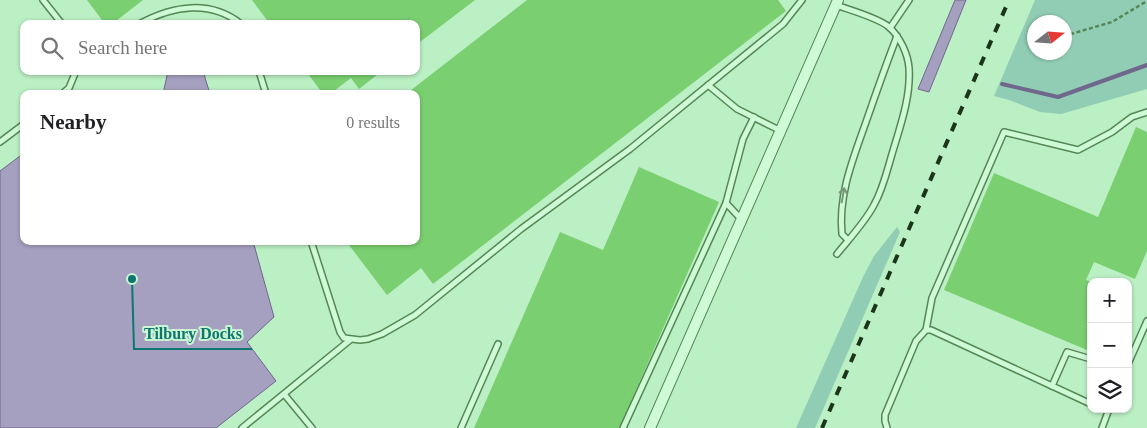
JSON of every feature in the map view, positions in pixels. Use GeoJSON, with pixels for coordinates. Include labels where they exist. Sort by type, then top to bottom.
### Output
{"type":"FeatureCollection","features":[{"type":"Feature","properties":{"kind":"street"},"geometry":{"type":"LineString","coordinates":[[650,428],[837,2]]}},
{"type":"Feature","properties":{"kind":"lane"},"geometry":{"type":"LineString","coordinates":[[43,0],[59,20]]}},
{"type":"Feature","properties":{"kind":"lane"},"geometry":{"type":"LineString","coordinates":[[312,245],[336,324],[344,338],[360,340],[382,334],[415,315],[521,229],[630,149],[783,24],[802,0]]}},
{"type":"Feature","properties":{"kind":"lane"},"geometry":{"type":"LineString","coordinates":[[890,28],[909,0]]}},
{"type":"Feature","properties":{"kind":"lane"},"geometry":{"type":"LineString","coordinates":[[837,2],[890,28],[897,36],[909,68],[908,91],[901,124],[880,194],[869,213],[837,254]]}},
{"type":"Feature","properties":{"kind":"lane"},"geometry":{"type":"LineString","coordinates":[[147,20],[180,3]]}},
{"type":"Feature","properties":{"kind":"lane"},"geometry":{"type":"LineString","coordinates":[[218,5],[237,20]]}},
{"type":"Feature","properties":{"kind":"lane"},"geometry":{"type":"LineString","coordinates":[[848,240],[842,234],[841,211],[847,177],[897,36]]}},
{"type":"Feature","properties":{"kind":"lane"},"geometry":{"type":"LineString","coordinates":[[67,90],[74,75]]}},
{"type":"Feature","properties":{"kind":"lane"},"geometry":{"type":"LineString","coordinates":[[260,75],[265,90]]}},
{"type":"Feature","properties":{"kind":"lane"},"geometry":{"type":"LineString","coordinates":[[708,85],[736,109],[781,130]]}},
{"type":"Feature","properties":{"kind":"lane"},"geometry":{"type":"LineString","coordinates":[[887,428],[885,415],[916,341],[926,330],[932,298],[1004,132],[1078,150],[1112,132],[1132,117],[1147,112]]}},
{"type":"Feature","properties":{"kind":"lane"},"geometry":{"type":"LineString","coordinates":[[622,428],[726,203],[743,139],[754,117]]}},
{"type":"Feature","properties":{"kind":"lane"},"geometry":{"type":"LineString","coordinates":[[0,142],[20,127]]}},
{"type":"Feature","properties":{"kind":"lane"},"geometry":{"type":"LineString","coordinates":[[726,203],[742,219]]}},
{"type":"Feature","properties":{"kind":"lane"},"geometry":{"type":"LineString","coordinates":[[1132,355],[1147,321]]}},
{"type":"Feature","properties":{"kind":"lane"},"geometry":{"type":"LineString","coordinates":[[926,330],[931,330],[1087,402]]}},
{"type":"Feature","properties":{"kind":"lane"},"geometry":{"type":"LineString","coordinates":[[242,428],[350,340]]}},
{"type":"Feature","properties":{"kind":"lane"},"geometry":{"type":"LineString","coordinates":[[461,428],[498,344]]}},
{"type":"Feature","properties":{"kind":"lane"},"geometry":{"type":"LineString","coordinates":[[1052,386],[1067,352],[1087,358]]}},
{"type":"Feature","properties":{"kind":"lane"},"geometry":{"type":"LineString","coordinates":[[284,394],[312,428]]}},
{"type":"Feature","properties":{"kind":"lane"},"geometry":{"type":"LineString","coordinates":[[1102,428],[1105,413]]}},
{"type":"Feature","properties":{"kind":"path"},"geometry":{"type":"LineString","coordinates":[[1072,34],[1112,22],[1147,1]]}},
{"type":"Feature","properties":{"kind":"green space"},"geometry":{"type":"Polygon","coordinates":[[[1035,0],[1147,0],[1147,89],[1061,114],[1040,112],[994,96],[1027,19],[1027,60],[1072,60],[1072,15],[1029,15],[1035,0]]]}},
{"type":"Feature","properties":{"kind":"green space"},"geometry":{"type":"Polygon","coordinates":[[[897,227],[900,232],[815,428],[796,428],[863,277],[874,256],[897,227]]]}},
{"type":"Feature","properties":{"kind":"shaded area"},"geometry":{"type":"Polygon","coordinates":[[[955,0],[966,0],[929,92],[918,89],[955,0]]]}},
{"type":"Feature","properties":{"kind":"shaded area"},"geometry":{"type":"Polygon","coordinates":[[[167,75],[204,75],[209,90],[164,90],[167,75]]]}},
{"type":"Feature","properties":{"kind":"shaded area"},"geometry":{"type":"Polygon","coordinates":[[[20,156],[20,245],[254,245],[274,317],[247,342],[276,381],[216,428],[0,428],[0,171],[20,156]]]}},
{"type":"Feature","properties":{"kind":"building"},"geometry":{"type":"Polygon","coordinates":[[[87,0],[143,0],[117,20],[102,20],[87,0]]]}},
{"type":"Feature","properties":{"kind":"building"},"geometry":{"type":"Polygon","coordinates":[[[252,0],[475,0],[420,42],[420,20],[267,20],[252,0]]]}},
{"type":"Feature","properties":{"kind":"building"},"geometry":{"type":"Polygon","coordinates":[[[527,0],[778,0],[786,11],[433,284],[421,268],[387,295],[349,245],[420,245],[420,90],[411,90],[527,0]]]}},
{"type":"Feature","properties":{"kind":"building"},"geometry":{"type":"Polygon","coordinates":[[[309,75],[377,75],[359,89],[351,78],[335,90],[320,90],[309,75]]]}},
{"type":"Feature","properties":{"kind":"building"},"geometry":{"type":"Polygon","coordinates":[[[1136,127],[1147,132],[1147,251],[1135,279],[1094,262],[1086,280],[1087,350],[944,290],[994,173],[1098,217],[1136,127]]]}},
{"type":"Feature","properties":{"kind":"building"},"geometry":{"type":"Polygon","coordinates":[[[639,167],[719,202],[619,428],[474,428],[560,232],[603,250],[639,167]]]}},
{"type":"Feature","properties":{"kind":"waterway"},"geometry":{"type":"LineString","coordinates":[[1002,84],[1058,97],[1147,65]]}},
{"type":"Feature","properties":{"kind":"railway"},"geometry":{"type":"LineString","coordinates":[[822,428],[1009,0]]}},
{"type":"Feature","properties":{"kind":"place","name":"Tilbury Docks"},"geometry":{"type":"Point","coordinates":[132,279]}}]}
